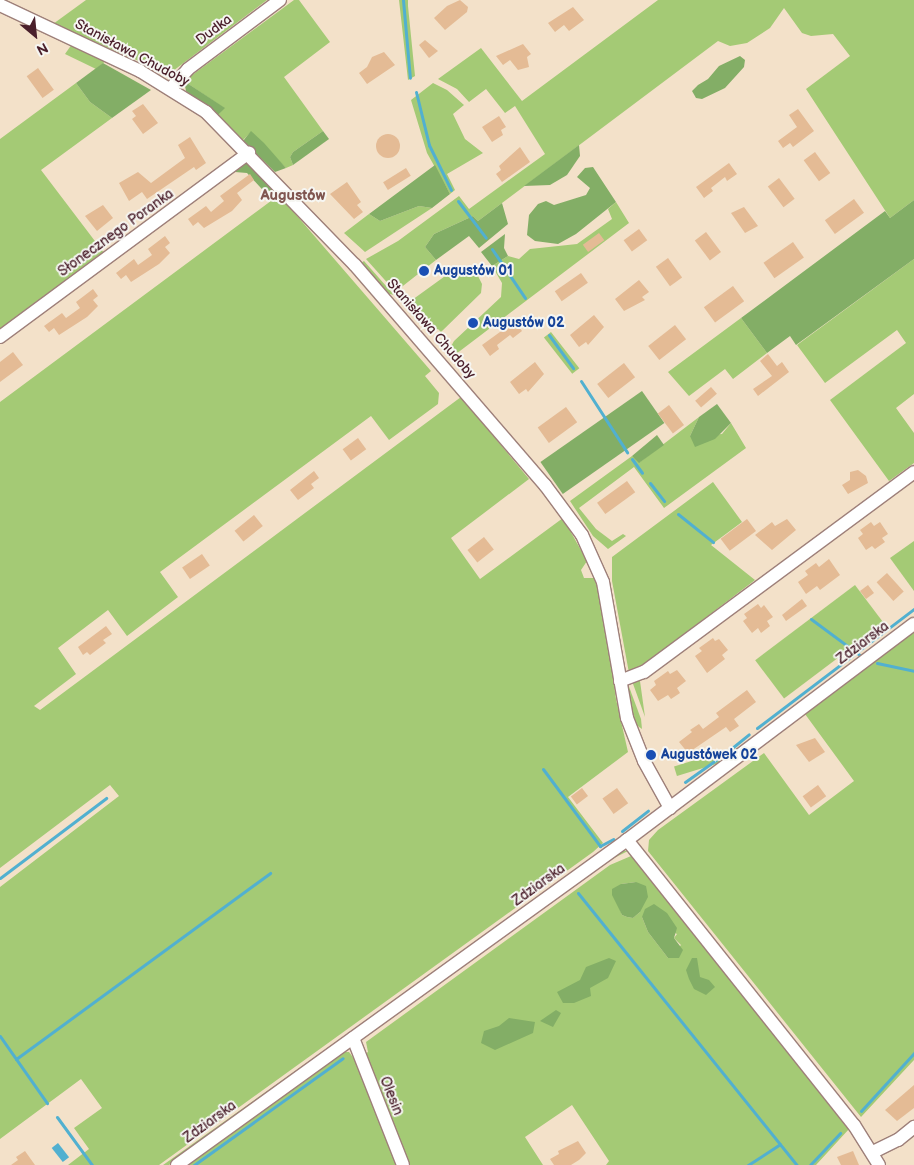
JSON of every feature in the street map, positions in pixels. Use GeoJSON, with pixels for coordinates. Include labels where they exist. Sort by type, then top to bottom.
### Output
{"type":"FeatureCollection","features":[{"type":"Feature","properties":{"kind":"street","name":"Dudka"},"geometry":{"type":"LineString","coordinates":[[171,88],[188,69],[280,0]]}},
{"type":"Feature","properties":{"kind":"street","name":"Stanisława Chudoby"},"geometry":{"type":"LineString","coordinates":[[0,5],[90,46],[171,88],[206,112],[249,153],[362,273],[569,515],[604,582],[620,682],[634,740],[670,808]]}},
{"type":"Feature","properties":{"kind":"street","name":"Słonecznego Poranka"},"geometry":{"type":"LineString","coordinates":[[0,337],[249,153]]}},
{"type":"Feature","properties":{"kind":"street"},"geometry":{"type":"LineString","coordinates":[[620,682],[644,672],[914,472]]}},
{"type":"Feature","properties":{"kind":"street","name":"Zdziarska"},"geometry":{"type":"LineString","coordinates":[[176,1165],[627,840],[914,624]]}},
{"type":"Feature","properties":{"kind":"street"},"geometry":{"type":"LineString","coordinates":[[627,840],[873,1152],[879,1165]]}},
{"type":"Feature","properties":{"kind":"street","name":"Olesin"},"geometry":{"type":"LineString","coordinates":[[353,1038],[403,1165]]}},
{"type":"Feature","properties":{"kind":"street"},"geometry":{"type":"LineString","coordinates":[[873,1152],[898,1140],[914,1127]]}},
{"type":"Feature","properties":{"kind":"green space"},"geometry":{"type":"Polygon","coordinates":[[[86,0],[267,0],[169,74],[53,24],[86,0]]]}},
{"type":"Feature","properties":{"kind":"green space"},"geometry":{"type":"Polygon","coordinates":[[[294,0],[299,0],[330,42],[284,77],[323,131],[293,152],[290,157],[293,165],[286,168],[251,132],[243,140],[217,116],[224,108],[184,81],[294,0]]]}},
{"type":"Feature","properties":{"kind":"green space"},"geometry":{"type":"Polygon","coordinates":[[[399,0],[408,0],[415,76],[408,80],[399,0]]]}},
{"type":"Feature","properties":{"kind":"green space"},"geometry":{"type":"Polygon","coordinates":[[[658,0],[914,0],[914,200],[890,218],[806,89],[850,56],[833,34],[811,36],[802,33],[784,8],[770,28],[747,43],[730,46],[718,41],[478,221],[473,216],[434,234],[425,247],[436,260],[399,289],[392,288],[366,259],[398,241],[459,196],[469,209],[545,154],[515,106],[505,113],[486,89],[469,102],[457,89],[438,79],[481,48],[522,101],[658,0]]]}},
{"type":"Feature","properties":{"kind":"green space"},"geometry":{"type":"Polygon","coordinates":[[[72,44],[107,60],[96,69],[65,54],[72,44]]]}},
{"type":"Feature","properties":{"kind":"green space"},"geometry":{"type":"Polygon","coordinates":[[[740,56],[745,60],[744,67],[725,88],[702,99],[696,98],[692,91],[698,85],[708,79],[719,66],[740,56]]]}},
{"type":"Feature","properties":{"kind":"green space"},"geometry":{"type":"Polygon","coordinates":[[[103,63],[151,90],[112,118],[90,102],[76,83],[103,63]]]}},
{"type":"Feature","properties":{"kind":"green space"},"geometry":{"type":"Polygon","coordinates":[[[184,81],[225,108],[217,116],[186,91],[184,81]]]}},
{"type":"Feature","properties":{"kind":"green space"},"geometry":{"type":"Polygon","coordinates":[[[76,83],[90,102],[112,118],[41,170],[104,253],[0,330],[0,139],[76,83]]]}},
{"type":"Feature","properties":{"kind":"green space"},"geometry":{"type":"Polygon","coordinates":[[[433,83],[447,90],[464,105],[453,114],[465,139],[483,153],[447,174],[455,190],[450,194],[427,153],[411,100],[433,83]]]}},
{"type":"Feature","properties":{"kind":"green space"},"geometry":{"type":"Polygon","coordinates":[[[251,131],[286,168],[275,172],[243,141],[251,131]]]}},
{"type":"Feature","properties":{"kind":"green space"},"geometry":{"type":"Polygon","coordinates":[[[323,131],[329,139],[293,165],[290,157],[293,152],[323,131]]]}},
{"type":"Feature","properties":{"kind":"green space"},"geometry":{"type":"Polygon","coordinates":[[[579,145],[580,156],[567,175],[550,185],[524,186],[579,145]]]}},
{"type":"Feature","properties":{"kind":"green space"},"geometry":{"type":"Polygon","coordinates":[[[245,161],[283,191],[272,200],[247,173],[235,172],[245,161]]]}},
{"type":"Feature","properties":{"kind":"green space"},"geometry":{"type":"Polygon","coordinates":[[[435,165],[450,194],[432,208],[419,206],[380,221],[369,214],[435,165]]]}},
{"type":"Feature","properties":{"kind":"green space"},"geometry":{"type":"Polygon","coordinates":[[[593,167],[616,202],[576,234],[558,244],[535,241],[527,235],[529,215],[538,204],[546,201],[554,205],[586,195],[590,188],[577,177],[585,168],[593,167]]]}},
{"type":"Feature","properties":{"kind":"green space"},"geometry":{"type":"Polygon","coordinates":[[[279,195],[431,371],[425,376],[439,393],[438,404],[389,440],[371,416],[160,572],[178,597],[127,636],[108,610],[58,648],[76,674],[34,706],[40,710],[461,397],[529,479],[451,538],[480,579],[563,518],[587,561],[581,570],[584,578],[594,578],[599,590],[606,620],[616,699],[628,752],[568,797],[603,843],[593,852],[159,1165],[68,1165],[89,1149],[74,1128],[102,1108],[81,1079],[0,1139],[0,887],[119,796],[110,785],[0,868],[0,402],[279,195]]]}},
{"type":"Feature","properties":{"kind":"green space"},"geometry":{"type":"Polygon","coordinates":[[[914,200],[914,259],[796,345],[790,336],[767,353],[741,318],[885,211],[890,218],[914,200]]]}},
{"type":"Feature","properties":{"kind":"green space"},"geometry":{"type":"Polygon","coordinates":[[[616,202],[629,223],[452,357],[449,350],[454,341],[501,297],[502,283],[492,266],[508,256],[519,259],[530,249],[577,244],[612,219],[608,209],[616,202]]]}},
{"type":"Feature","properties":{"kind":"green space"},"geometry":{"type":"Polygon","coordinates":[[[502,203],[508,224],[479,248],[469,236],[436,260],[425,247],[434,234],[473,216],[478,221],[502,203]]]}},
{"type":"Feature","properties":{"kind":"green space"},"geometry":{"type":"Polygon","coordinates":[[[419,206],[432,208],[365,252],[344,233],[369,214],[380,221],[419,206]]]}},
{"type":"Feature","properties":{"kind":"green space"},"geometry":{"type":"Polygon","coordinates":[[[505,234],[504,248],[508,256],[492,266],[481,252],[505,234]]]}},
{"type":"Feature","properties":{"kind":"green space"},"geometry":{"type":"Polygon","coordinates":[[[914,259],[914,394],[896,408],[914,433],[914,463],[889,481],[830,400],[906,343],[897,330],[825,383],[797,345],[914,259]]]}},
{"type":"Feature","properties":{"kind":"green space"},"geometry":{"type":"Polygon","coordinates":[[[364,261],[394,295],[386,293],[361,263],[364,261]]]}},
{"type":"Feature","properties":{"kind":"green space"},"geometry":{"type":"Polygon","coordinates":[[[459,266],[476,272],[482,284],[481,293],[441,332],[438,329],[427,331],[414,317],[412,300],[459,266]]]}},
{"type":"Feature","properties":{"kind":"green space"},"geometry":{"type":"Polygon","coordinates":[[[741,318],[767,353],[733,379],[725,369],[689,396],[668,372],[741,318]]]}},
{"type":"Feature","properties":{"kind":"green space"},"geometry":{"type":"Polygon","coordinates":[[[551,332],[579,368],[572,374],[544,338],[551,332]]]}},
{"type":"Feature","properties":{"kind":"green space"},"geometry":{"type":"Polygon","coordinates":[[[642,391],[664,423],[563,494],[540,462],[642,391]]]}},
{"type":"Feature","properties":{"kind":"green space"},"geometry":{"type":"Polygon","coordinates":[[[717,404],[731,423],[715,439],[695,447],[690,436],[699,417],[717,404]]]}},
{"type":"Feature","properties":{"kind":"green space"},"geometry":{"type":"Polygon","coordinates":[[[699,417],[690,436],[722,434],[731,423],[746,448],[664,508],[634,467],[579,508],[596,529],[612,541],[623,534],[626,536],[608,549],[593,536],[570,501],[632,456],[640,462],[699,417]]]}},
{"type":"Feature","properties":{"kind":"green space"},"geometry":{"type":"Polygon","coordinates":[[[657,435],[664,445],[639,463],[632,456],[657,435]]]}},
{"type":"Feature","properties":{"kind":"green space"},"geometry":{"type":"Polygon","coordinates":[[[713,482],[742,522],[711,545],[755,580],[637,670],[629,673],[612,581],[612,557],[713,482]]]}},
{"type":"Feature","properties":{"kind":"green space"},"geometry":{"type":"Polygon","coordinates":[[[914,541],[914,591],[890,558],[914,541]]]}},
{"type":"Feature","properties":{"kind":"green space"},"geometry":{"type":"Polygon","coordinates":[[[855,585],[884,623],[784,699],[755,660],[855,585]]]}},
{"type":"Feature","properties":{"kind":"green space"},"geometry":{"type":"Polygon","coordinates":[[[914,632],[914,1060],[861,1117],[648,851],[649,840],[658,830],[764,753],[809,815],[854,781],[805,714],[914,632]]]}},
{"type":"Feature","properties":{"kind":"green space"},"geometry":{"type":"Polygon","coordinates":[[[641,678],[640,681],[645,717],[632,681],[641,678]]]}},
{"type":"Feature","properties":{"kind":"green space"},"geometry":{"type":"Polygon","coordinates":[[[628,684],[641,719],[642,729],[635,724],[626,689],[628,684]]]}},
{"type":"Feature","properties":{"kind":"green space"},"geometry":{"type":"Polygon","coordinates":[[[718,753],[721,763],[677,776],[674,766],[718,753]]]}},
{"type":"Feature","properties":{"kind":"green space"},"geometry":{"type":"Polygon","coordinates":[[[620,851],[628,851],[608,861],[373,1030],[620,851]]]}},
{"type":"Feature","properties":{"kind":"green space"},"geometry":{"type":"Polygon","coordinates":[[[631,856],[849,1129],[816,1165],[606,1165],[609,1161],[572,1105],[525,1137],[543,1165],[408,1165],[365,1054],[368,1052],[366,1042],[610,865],[631,856]],[[636,882],[621,884],[619,907],[622,915],[627,917],[633,918],[640,912],[636,882]],[[642,917],[648,932],[668,958],[681,945],[674,938],[677,934],[642,917]]]}},
{"type":"Feature","properties":{"kind":"green space"},"geometry":{"type":"Polygon","coordinates":[[[636,882],[646,886],[648,897],[640,912],[633,918],[627,917],[622,915],[612,895],[612,889],[621,884],[636,882]]]}},
{"type":"Feature","properties":{"kind":"green space"},"geometry":{"type":"Polygon","coordinates":[[[654,904],[667,913],[677,928],[674,938],[683,950],[679,958],[668,958],[648,932],[642,917],[645,909],[654,904]]]}},
{"type":"Feature","properties":{"kind":"green space"},"geometry":{"type":"Polygon","coordinates":[[[609,958],[616,961],[608,978],[590,988],[591,996],[574,1003],[563,1003],[557,992],[580,980],[586,967],[609,958]]]}},
{"type":"Feature","properties":{"kind":"green space"},"geometry":{"type":"Polygon","coordinates":[[[692,958],[697,958],[700,977],[709,980],[715,987],[706,995],[694,989],[689,979],[686,970],[692,958]]]}},
{"type":"Feature","properties":{"kind":"green space"},"geometry":{"type":"Polygon","coordinates":[[[556,1010],[561,1013],[553,1027],[540,1021],[556,1010]]]}},
{"type":"Feature","properties":{"kind":"green space"},"geometry":{"type":"Polygon","coordinates":[[[509,1018],[535,1022],[533,1033],[495,1050],[481,1043],[484,1031],[499,1026],[509,1018]]]}},
{"type":"Feature","properties":{"kind":"green space"},"geometry":{"type":"Polygon","coordinates":[[[360,1025],[362,1027],[169,1165],[163,1165],[360,1025]]]}},
{"type":"Feature","properties":{"kind":"green space"},"geometry":{"type":"Polygon","coordinates":[[[343,1052],[349,1052],[355,1060],[396,1165],[184,1165],[343,1052]]]}},
{"type":"Feature","properties":{"kind":"water"},"geometry":{"type":"Polygon","coordinates":[[[58,1143],[69,1157],[63,1162],[52,1148],[58,1143]]]}},
{"type":"Feature","properties":{"kind":"building"},"geometry":{"type":"Polygon","coordinates":[[[460,0],[468,7],[467,12],[445,30],[434,18],[447,6],[460,0]]]}},
{"type":"Feature","properties":{"kind":"building"},"geometry":{"type":"Polygon","coordinates":[[[573,7],[584,20],[569,31],[564,25],[555,32],[548,23],[573,7]]]}},
{"type":"Feature","properties":{"kind":"building"},"geometry":{"type":"Polygon","coordinates":[[[425,40],[438,51],[429,58],[419,45],[425,40]]]}},
{"type":"Feature","properties":{"kind":"building"},"geometry":{"type":"Polygon","coordinates":[[[523,44],[531,54],[527,57],[529,67],[518,70],[510,60],[503,65],[496,56],[523,44]]]}},
{"type":"Feature","properties":{"kind":"building"},"geometry":{"type":"Polygon","coordinates":[[[384,52],[395,65],[367,84],[359,73],[367,67],[372,57],[384,52]]]}},
{"type":"Feature","properties":{"kind":"building"},"geometry":{"type":"Polygon","coordinates":[[[38,68],[54,90],[43,98],[27,76],[38,68]]]}},
{"type":"Feature","properties":{"kind":"building"},"geometry":{"type":"Polygon","coordinates":[[[143,104],[158,123],[143,134],[132,119],[136,116],[132,111],[143,104]]]}},
{"type":"Feature","properties":{"kind":"building"},"geometry":{"type":"Polygon","coordinates":[[[798,109],[814,131],[793,147],[790,143],[783,148],[778,141],[797,127],[789,115],[798,109]]]}},
{"type":"Feature","properties":{"kind":"building"},"geometry":{"type":"Polygon","coordinates":[[[499,116],[506,127],[501,130],[503,135],[492,142],[482,127],[499,116]]]}},
{"type":"Feature","properties":{"kind":"building"},"geometry":{"type":"Polygon","coordinates":[[[388,134],[393,135],[399,141],[399,151],[393,157],[388,158],[383,157],[377,151],[376,146],[377,141],[383,135],[388,134]]]}},
{"type":"Feature","properties":{"kind":"building"},"geometry":{"type":"Polygon","coordinates":[[[190,137],[206,163],[196,170],[194,167],[147,199],[142,192],[129,201],[119,183],[138,172],[151,183],[185,158],[178,145],[190,137]]]}},
{"type":"Feature","properties":{"kind":"building"},"geometry":{"type":"Polygon","coordinates":[[[520,147],[530,162],[502,182],[496,174],[501,170],[499,166],[520,147]]]}},
{"type":"Feature","properties":{"kind":"building"},"geometry":{"type":"Polygon","coordinates":[[[815,152],[830,173],[819,181],[804,160],[815,152]]]}},
{"type":"Feature","properties":{"kind":"building"},"geometry":{"type":"Polygon","coordinates":[[[729,163],[737,174],[727,181],[725,177],[711,188],[713,191],[704,198],[696,187],[729,163]]]}},
{"type":"Feature","properties":{"kind":"building"},"geometry":{"type":"Polygon","coordinates":[[[406,168],[411,176],[388,190],[383,182],[406,168]]]}},
{"type":"Feature","properties":{"kind":"building"},"geometry":{"type":"Polygon","coordinates":[[[250,174],[254,180],[237,193],[242,200],[232,211],[204,228],[198,222],[193,226],[188,219],[206,206],[211,212],[224,201],[220,196],[250,174]]]}},
{"type":"Feature","properties":{"kind":"building"},"geometry":{"type":"Polygon","coordinates":[[[779,178],[795,199],[783,207],[768,186],[779,178]]]}},
{"type":"Feature","properties":{"kind":"building"},"geometry":{"type":"Polygon","coordinates":[[[347,182],[361,202],[357,205],[363,212],[354,219],[330,194],[347,182]]]}},
{"type":"Feature","properties":{"kind":"building"},"geometry":{"type":"Polygon","coordinates":[[[854,199],[864,213],[835,234],[825,220],[854,199]]]}},
{"type":"Feature","properties":{"kind":"building"},"geometry":{"type":"Polygon","coordinates":[[[103,205],[113,218],[97,231],[85,216],[103,205]]]}},
{"type":"Feature","properties":{"kind":"building"},"geometry":{"type":"Polygon","coordinates":[[[744,207],[758,226],[745,233],[731,213],[744,207]]]}},
{"type":"Feature","properties":{"kind":"building"},"geometry":{"type":"Polygon","coordinates":[[[639,229],[647,240],[632,251],[624,240],[639,229]]]}},
{"type":"Feature","properties":{"kind":"building"},"geometry":{"type":"Polygon","coordinates":[[[706,232],[721,252],[710,260],[695,240],[706,232]]]}},
{"type":"Feature","properties":{"kind":"building"},"geometry":{"type":"Polygon","coordinates":[[[599,233],[604,240],[588,252],[583,245],[599,233]]]}},
{"type":"Feature","properties":{"kind":"building"},"geometry":{"type":"Polygon","coordinates":[[[165,236],[170,243],[165,247],[170,253],[159,264],[131,282],[126,275],[121,279],[116,273],[134,259],[138,265],[152,255],[148,249],[165,236]]]}},
{"type":"Feature","properties":{"kind":"building"},"geometry":{"type":"Polygon","coordinates":[[[793,242],[804,258],[774,278],[764,263],[793,242]]]}},
{"type":"Feature","properties":{"kind":"building"},"geometry":{"type":"Polygon","coordinates":[[[668,258],[682,277],[670,286],[656,267],[668,258]]]}},
{"type":"Feature","properties":{"kind":"building"},"geometry":{"type":"Polygon","coordinates":[[[581,273],[588,283],[562,301],[555,291],[581,273]]]}},
{"type":"Feature","properties":{"kind":"building"},"geometry":{"type":"Polygon","coordinates":[[[639,280],[649,292],[642,297],[645,300],[624,311],[615,299],[639,280]]]}},
{"type":"Feature","properties":{"kind":"building"},"geometry":{"type":"Polygon","coordinates":[[[733,286],[744,301],[715,323],[704,307],[733,286]]]}},
{"type":"Feature","properties":{"kind":"building"},"geometry":{"type":"Polygon","coordinates":[[[93,289],[98,296],[93,300],[98,306],[87,317],[59,335],[54,328],[49,332],[44,326],[62,313],[66,318],[80,308],[76,302],[93,289]]]}},
{"type":"Feature","properties":{"kind":"building"},"geometry":{"type":"Polygon","coordinates":[[[594,315],[604,327],[588,345],[586,342],[579,347],[570,335],[594,315]]]}},
{"type":"Feature","properties":{"kind":"building"},"geometry":{"type":"Polygon","coordinates":[[[515,321],[522,331],[513,338],[510,335],[497,345],[499,349],[490,356],[482,345],[515,321]]]}},
{"type":"Feature","properties":{"kind":"building"},"geometry":{"type":"Polygon","coordinates":[[[675,325],[686,339],[659,360],[648,346],[675,325]]]}},
{"type":"Feature","properties":{"kind":"building"},"geometry":{"type":"Polygon","coordinates":[[[13,352],[23,365],[0,382],[0,362],[13,352]]]}},
{"type":"Feature","properties":{"kind":"building"},"geometry":{"type":"Polygon","coordinates":[[[768,354],[777,366],[782,362],[789,372],[758,396],[753,389],[772,376],[760,361],[768,354]]]}},
{"type":"Feature","properties":{"kind":"building"},"geometry":{"type":"Polygon","coordinates":[[[535,362],[544,374],[528,392],[526,389],[519,394],[510,382],[535,362]]]}},
{"type":"Feature","properties":{"kind":"building"},"geometry":{"type":"Polygon","coordinates":[[[624,363],[635,377],[608,398],[597,384],[624,363]]]}},
{"type":"Feature","properties":{"kind":"building"},"geometry":{"type":"Polygon","coordinates":[[[711,387],[717,394],[701,408],[695,401],[711,387]]]}},
{"type":"Feature","properties":{"kind":"building"},"geometry":{"type":"Polygon","coordinates":[[[669,405],[684,425],[673,433],[658,413],[669,405]]]}},
{"type":"Feature","properties":{"kind":"building"},"geometry":{"type":"Polygon","coordinates":[[[566,407],[577,422],[549,443],[538,428],[566,407]]]}},
{"type":"Feature","properties":{"kind":"building"},"geometry":{"type":"Polygon","coordinates":[[[358,438],[366,449],[351,460],[343,449],[358,438]]]}},
{"type":"Feature","properties":{"kind":"building"},"geometry":{"type":"Polygon","coordinates":[[[858,470],[866,476],[868,483],[848,494],[842,485],[850,480],[850,472],[858,470]]]}},
{"type":"Feature","properties":{"kind":"building"},"geometry":{"type":"Polygon","coordinates":[[[314,471],[319,478],[311,484],[314,488],[298,500],[290,490],[314,471]]]}},
{"type":"Feature","properties":{"kind":"building"},"geometry":{"type":"Polygon","coordinates":[[[627,481],[635,492],[605,514],[597,503],[627,481]]]}},
{"type":"Feature","properties":{"kind":"building"},"geometry":{"type":"Polygon","coordinates":[[[254,515],[263,526],[243,542],[235,531],[254,515]]]}},
{"type":"Feature","properties":{"kind":"building"},"geometry":{"type":"Polygon","coordinates":[[[747,519],[756,531],[730,551],[721,539],[747,519]]]}},
{"type":"Feature","properties":{"kind":"building"},"geometry":{"type":"Polygon","coordinates":[[[787,519],[796,530],[772,550],[755,535],[772,522],[775,526],[787,519]]]}},
{"type":"Feature","properties":{"kind":"building"},"geometry":{"type":"Polygon","coordinates":[[[871,522],[874,526],[880,522],[888,534],[882,538],[885,542],[875,549],[872,546],[866,550],[858,538],[863,534],[860,530],[871,522]]]}},
{"type":"Feature","properties":{"kind":"building"},"geometry":{"type":"Polygon","coordinates":[[[484,537],[494,550],[477,563],[467,550],[484,537]]]}},
{"type":"Feature","properties":{"kind":"building"},"geometry":{"type":"Polygon","coordinates":[[[202,554],[210,566],[190,579],[182,567],[202,554]]]}},
{"type":"Feature","properties":{"kind":"building"},"geometry":{"type":"Polygon","coordinates":[[[829,559],[840,575],[820,590],[817,586],[806,594],[798,582],[808,575],[805,571],[816,563],[819,567],[829,559]]]}},
{"type":"Feature","properties":{"kind":"building"},"geometry":{"type":"Polygon","coordinates":[[[887,573],[904,592],[893,601],[877,582],[887,573]]]}},
{"type":"Feature","properties":{"kind":"building"},"geometry":{"type":"Polygon","coordinates":[[[868,585],[874,593],[866,599],[860,591],[868,585]]]}},
{"type":"Feature","properties":{"kind":"building"},"geometry":{"type":"Polygon","coordinates":[[[802,599],[807,606],[786,621],[782,615],[802,599]]]}},
{"type":"Feature","properties":{"kind":"building"},"geometry":{"type":"Polygon","coordinates":[[[758,604],[761,608],[764,605],[773,617],[767,621],[770,626],[761,633],[758,628],[752,633],[743,621],[747,618],[744,614],[758,604]]]}},
{"type":"Feature","properties":{"kind":"building"},"geometry":{"type":"Polygon","coordinates":[[[106,626],[112,634],[103,640],[106,643],[90,655],[87,652],[83,655],[78,647],[106,626]]]}},
{"type":"Feature","properties":{"kind":"building"},"geometry":{"type":"Polygon","coordinates":[[[713,638],[715,641],[719,639],[728,650],[722,655],[725,659],[707,673],[695,656],[702,651],[699,648],[713,638]]]}},
{"type":"Feature","properties":{"kind":"building"},"geometry":{"type":"Polygon","coordinates":[[[677,670],[686,681],[677,688],[680,693],[671,699],[668,695],[658,701],[650,690],[656,685],[654,681],[668,671],[670,674],[677,670]]]}},
{"type":"Feature","properties":{"kind":"building"},"geometry":{"type":"Polygon","coordinates":[[[747,690],[756,702],[734,719],[739,726],[730,732],[726,727],[688,753],[679,742],[692,732],[690,730],[699,724],[703,729],[719,717],[716,713],[747,690]]]}},
{"type":"Feature","properties":{"kind":"building"},"geometry":{"type":"Polygon","coordinates":[[[815,738],[825,752],[809,762],[796,745],[815,738]]]}},
{"type":"Feature","properties":{"kind":"building"},"geometry":{"type":"Polygon","coordinates":[[[818,785],[826,796],[811,807],[803,796],[818,785]]]}},
{"type":"Feature","properties":{"kind":"building"},"geometry":{"type":"Polygon","coordinates":[[[582,788],[588,796],[577,804],[571,796],[582,788]]]}},
{"type":"Feature","properties":{"kind":"building"},"geometry":{"type":"Polygon","coordinates":[[[617,788],[628,803],[614,814],[602,799],[617,788]]]}},
{"type":"Feature","properties":{"kind":"building"},"geometry":{"type":"Polygon","coordinates":[[[914,1085],[914,1108],[897,1121],[885,1110],[914,1085]]]}},
{"type":"Feature","properties":{"kind":"building"},"geometry":{"type":"Polygon","coordinates":[[[578,1141],[586,1153],[579,1160],[571,1165],[554,1165],[550,1159],[559,1154],[558,1151],[578,1141]]]}},
{"type":"Feature","properties":{"kind":"building"},"geometry":{"type":"Polygon","coordinates":[[[25,1151],[35,1165],[11,1165],[18,1160],[16,1157],[25,1151]]]}},
{"type":"Feature","properties":{"kind":"building"},"geometry":{"type":"Polygon","coordinates":[[[853,1151],[859,1165],[841,1165],[837,1157],[853,1151]]]}},
{"type":"Feature","properties":{"kind":"waterway"},"geometry":{"type":"LineString","coordinates":[[403,0],[410,78]]}},
{"type":"Feature","properties":{"kind":"waterway"},"geometry":{"type":"LineString","coordinates":[[416,92],[429,145],[451,190]]}},
{"type":"Feature","properties":{"kind":"waterway"},"geometry":{"type":"LineString","coordinates":[[458,201],[486,238]]}},
{"type":"Feature","properties":{"kind":"waterway"},"geometry":{"type":"LineString","coordinates":[[492,249],[525,298]]}},
{"type":"Feature","properties":{"kind":"waterway"},"geometry":{"type":"LineString","coordinates":[[549,335],[573,368]]}},
{"type":"Feature","properties":{"kind":"waterway"},"geometry":{"type":"LineString","coordinates":[[581,381],[627,452]]}},
{"type":"Feature","properties":{"kind":"waterway"},"geometry":{"type":"LineString","coordinates":[[632,459],[642,473]]}},
{"type":"Feature","properties":{"kind":"waterway"},"geometry":{"type":"LineString","coordinates":[[650,483],[664,501]]}},
{"type":"Feature","properties":{"kind":"waterway"},"geometry":{"type":"LineString","coordinates":[[678,514],[713,542]]}},
{"type":"Feature","properties":{"kind":"waterway"},"geometry":{"type":"LineString","coordinates":[[757,728],[914,609]]}},
{"type":"Feature","properties":{"kind":"waterway"},"geometry":{"type":"LineString","coordinates":[[811,619],[861,656]]}},
{"type":"Feature","properties":{"kind":"waterway"},"geometry":{"type":"LineString","coordinates":[[877,663],[914,671]]}},
{"type":"Feature","properties":{"kind":"waterway"},"geometry":{"type":"LineString","coordinates":[[727,752],[749,734]]}},
{"type":"Feature","properties":{"kind":"waterway"},"geometry":{"type":"LineString","coordinates":[[685,782],[720,757]]}},
{"type":"Feature","properties":{"kind":"waterway"},"geometry":{"type":"LineString","coordinates":[[543,769],[600,846],[613,839]]}},
{"type":"Feature","properties":{"kind":"waterway"},"geometry":{"type":"LineString","coordinates":[[0,878],[106,798]]}},
{"type":"Feature","properties":{"kind":"waterway"},"geometry":{"type":"LineString","coordinates":[[622,831],[648,811]]}},
{"type":"Feature","properties":{"kind":"waterway"},"geometry":{"type":"LineString","coordinates":[[16,1059],[270,873]]}},
{"type":"Feature","properties":{"kind":"waterway"},"geometry":{"type":"LineString","coordinates":[[578,893],[797,1165]]}},
{"type":"Feature","properties":{"kind":"waterway"},"geometry":{"type":"LineString","coordinates":[[0,1036],[47,1103]]}},
{"type":"Feature","properties":{"kind":"waterway"},"geometry":{"type":"LineString","coordinates":[[861,1111],[914,1053]]}},
{"type":"Feature","properties":{"kind":"waterway"},"geometry":{"type":"LineString","coordinates":[[194,1165],[343,1058]]}},
{"type":"Feature","properties":{"kind":"waterway"},"geometry":{"type":"LineString","coordinates":[[57,1117],[92,1165]]}},
{"type":"Feature","properties":{"kind":"waterway"},"geometry":{"type":"LineString","coordinates":[[810,1165],[840,1133]]}},
{"type":"Feature","properties":{"kind":"waterway"},"geometry":{"type":"LineString","coordinates":[[748,1165],[780,1144]]}},
{"type":"Feature","properties":{"kind":"place","name":"Augustów 01"},"geometry":{"type":"Point","coordinates":[424,271]}},
{"type":"Feature","properties":{"kind":"place","name":"Augustów 02"},"geometry":{"type":"Point","coordinates":[473,323]}},
{"type":"Feature","properties":{"kind":"place","name":"Augustówek 02"},"geometry":{"type":"Point","coordinates":[651,755]}},
{"type":"Feature","properties":{"kind":"district","name":"Augustów"},"geometry":{"type":"Point","coordinates":[293,196]}}]}
